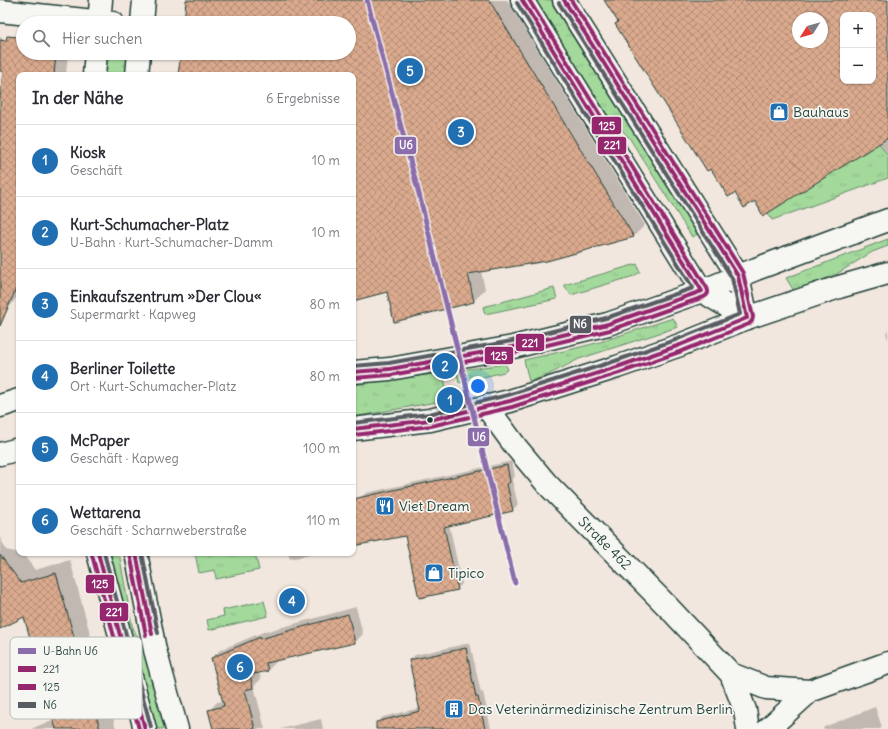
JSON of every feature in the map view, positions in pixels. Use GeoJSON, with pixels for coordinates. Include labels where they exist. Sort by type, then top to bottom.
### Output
{"type":"FeatureCollection","features":[{"type":"Feature","properties":{"kind":"main road"},"geometry":{"type":"LineString","coordinates":[[101,0],[103,16]]}},
{"type":"Feature","properties":{"kind":"main road"},"geometry":{"type":"LineString","coordinates":[[143,16],[144,0]]}},
{"type":"Feature","properties":{"kind":"main road"},"geometry":{"type":"LineString","coordinates":[[522,0],[702,291],[747,318]]}},
{"type":"Feature","properties":{"kind":"main road"},"geometry":{"type":"LineString","coordinates":[[564,0],[738,276],[747,318]]}},
{"type":"Feature","properties":{"kind":"main road"},"geometry":{"type":"LineString","coordinates":[[0,11],[43,16]]}},
{"type":"Feature","properties":{"kind":"main road"},"geometry":{"type":"LineString","coordinates":[[94,72],[95,60]]}},
{"type":"Feature","properties":{"kind":"main road"},"geometry":{"type":"LineString","coordinates":[[137,72],[138,60]]}},
{"type":"Feature","properties":{"kind":"main road"},"geometry":{"type":"LineString","coordinates":[[356,372],[390,369],[513,347],[608,324],[702,291],[888,220]]}},
{"type":"Feature","properties":{"kind":"main road"},"geometry":{"type":"LineString","coordinates":[[356,429],[430,420],[510,401],[617,367],[680,345],[747,318],[888,272]]}},
{"type":"Feature","properties":{"kind":"main road"},"geometry":{"type":"LineString","coordinates":[[0,406],[16,401]]}},
{"type":"Feature","properties":{"kind":"main road","name":"Straße 462"},"geometry":{"type":"LineString","coordinates":[[486,406],[516,447],[547,484],[669,608],[731,674],[745,710],[748,729]]}},
{"type":"Feature","properties":{"kind":"main road"},"geometry":{"type":"LineString","coordinates":[[0,454],[16,450]]}},
{"type":"Feature","properties":{"kind":"main road"},"geometry":{"type":"LineString","coordinates":[[99,556],[120,637]]}},
{"type":"Feature","properties":{"kind":"main road"},"geometry":{"type":"LineString","coordinates":[[137,556],[155,650],[177,729]]}},
{"type":"Feature","properties":{"kind":"main road"},"geometry":{"type":"LineString","coordinates":[[768,729],[810,691],[888,663]]}},
{"type":"Feature","properties":{"kind":"main road","name":"Straße 462"},"geometry":{"type":"LineString","coordinates":[[731,674],[766,688],[810,691]]}},
{"type":"Feature","properties":{"kind":"main road"},"geometry":{"type":"LineString","coordinates":[[142,718],[145,729]]}},
{"type":"Feature","properties":{"kind":"green space"},"geometry":{"type":"Polygon","coordinates":[[[533,0],[552,0],[700,233],[692,237],[630,139],[599,106],[533,0]]]}},
{"type":"Feature","properties":{"kind":"green space"},"geometry":{"type":"Polygon","coordinates":[[[105,60],[128,60],[127,72],[104,72],[105,60]]]}},
{"type":"Feature","properties":{"kind":"green space"},"geometry":{"type":"Polygon","coordinates":[[[879,143],[888,156],[888,178],[772,220],[767,211],[879,143]]]}},
{"type":"Feature","properties":{"kind":"green space"},"geometry":{"type":"Polygon","coordinates":[[[888,239],[888,246],[872,252],[835,275],[794,291],[786,278],[888,239]]]}},
{"type":"Feature","properties":{"kind":"green space"},"geometry":{"type":"Polygon","coordinates":[[[637,264],[640,272],[634,276],[571,295],[564,285],[637,264]]]}},
{"type":"Feature","properties":{"kind":"green space"},"geometry":{"type":"Polygon","coordinates":[[[554,288],[557,299],[485,314],[483,307],[554,288]]]}},
{"type":"Feature","properties":{"kind":"green space"},"geometry":{"type":"Polygon","coordinates":[[[673,318],[678,327],[579,359],[546,376],[529,381],[524,360],[600,342],[673,318]]]}},
{"type":"Feature","properties":{"kind":"green space"},"geometry":{"type":"Polygon","coordinates":[[[505,364],[508,369],[504,372],[459,383],[457,373],[444,376],[448,400],[356,416],[356,385],[505,364]]]}},
{"type":"Feature","properties":{"kind":"green space"},"geometry":{"type":"Polygon","coordinates":[[[110,556],[120,556],[132,625],[138,637],[131,637],[110,556]]]}},
{"type":"Feature","properties":{"kind":"green space"},"geometry":{"type":"Polygon","coordinates":[[[196,556],[256,556],[259,570],[216,579],[215,570],[199,573],[196,556]]]}},
{"type":"Feature","properties":{"kind":"green space"},"geometry":{"type":"Polygon","coordinates":[[[264,601],[268,616],[209,630],[207,620],[224,616],[223,610],[264,601]]]}},
{"type":"Feature","properties":{"kind":"green space"},"geometry":{"type":"Polygon","coordinates":[[[142,644],[166,729],[156,729],[142,677],[142,644]]]}},
{"type":"Feature","properties":{"kind":"building"},"geometry":{"type":"Polygon","coordinates":[[[186,0],[489,0],[634,237],[547,261],[468,274],[474,302],[394,322],[387,292],[356,300],[356,72],[178,72],[180,60],[356,60],[356,16],[185,16],[186,0]]]}},
{"type":"Feature","properties":{"kind":"building","name":"Bauhaus"},"geometry":{"type":"Polygon","coordinates":[[[604,0],[888,0],[888,138],[763,216],[755,201],[744,208],[735,193],[728,197],[711,169],[707,171],[615,24],[618,22],[604,0]]]}},
{"type":"Feature","properties":{"kind":"building"},"geometry":{"type":"Polygon","coordinates":[[[7,36],[16,37],[16,60],[55,60],[54,72],[16,72],[16,289],[0,326],[0,98],[3,71],[0,71],[0,40],[6,41],[7,36]]]}},
{"type":"Feature","properties":{"kind":"building"},"geometry":{"type":"Polygon","coordinates":[[[507,465],[510,482],[507,484],[513,511],[444,527],[458,590],[419,598],[405,536],[356,545],[356,498],[507,465]]]}},
{"type":"Feature","properties":{"kind":"building"},"geometry":{"type":"Polygon","coordinates":[[[0,555],[21,583],[56,573],[74,637],[30,637],[24,617],[0,629],[0,555]]]}},
{"type":"Feature","properties":{"kind":"building"},"geometry":{"type":"Polygon","coordinates":[[[348,614],[355,643],[266,663],[268,671],[250,675],[253,688],[245,690],[255,729],[213,729],[208,710],[224,706],[211,658],[260,637],[260,639],[348,614]]]}},
{"type":"Feature","properties":{"kind":"building"},"geometry":{"type":"Polygon","coordinates":[[[466,648],[476,697],[478,697],[485,729],[376,729],[376,722],[420,711],[409,660],[466,648]]]}},
{"type":"Feature","properties":{"kind":"building"},"geometry":{"type":"Polygon","coordinates":[[[53,719],[97,719],[100,729],[56,729],[53,719]]]}},
{"type":"Feature","properties":{"kind":"metro line","name":"U6"},"geometry":{"type":"LineString","coordinates":[[367,0],[419,194],[515,583]]}},
{"type":"Feature","properties":{"kind":"transit line","name":"221"},"geometry":{"type":"LineString","coordinates":[[522,0],[702,291]]}},
{"type":"Feature","properties":{"kind":"transit line","name":"125"},"geometry":{"type":"LineString","coordinates":[[356,378],[391,375],[514,353],[610,330],[704,297],[708,293],[707,288],[529,0]]}},
{"type":"Feature","properties":{"kind":"transit line","name":"221"},"geometry":{"type":"LineString","coordinates":[[564,0],[738,276],[747,318]]}},
{"type":"Feature","properties":{"kind":"transit line","name":"125"},"geometry":{"type":"LineString","coordinates":[[356,435],[431,426],[512,407],[682,351],[749,324],[752,321],[753,317],[743,273],[571,0]]}},
{"type":"Feature","properties":{"kind":"transit line","name":"N6"},"geometry":{"type":"LineString","coordinates":[[356,366],[389,363],[512,341],[606,318],[693,288],[517,3]]}},
{"type":"Feature","properties":{"kind":"transit line","name":"N6"},"geometry":{"type":"LineString","coordinates":[[356,423],[429,414],[508,395],[615,361],[678,339],[740,314],[732,278],[559,3]]}},
{"type":"Feature","properties":{"kind":"transit line","name":"221"},"geometry":{"type":"LineString","coordinates":[[356,372],[390,369],[513,347],[608,324],[702,291]]}},
{"type":"Feature","properties":{"kind":"transit line","name":"221"},"geometry":{"type":"LineString","coordinates":[[356,429],[430,420],[510,401],[680,345],[747,318]]}},
{"type":"Feature","properties":{"kind":"transit line","name":"125"},"geometry":{"type":"LineString","coordinates":[[92,556],[114,637]]}},
{"type":"Feature","properties":{"kind":"transit line","name":"221"},"geometry":{"type":"LineString","coordinates":[[99,556],[120,637]]}},
{"type":"Feature","properties":{"kind":"transit line","name":"N6"},"geometry":{"type":"LineString","coordinates":[[105,556],[127,637]]}},
{"type":"Feature","properties":{"kind":"transit line","name":"125"},"geometry":{"type":"LineString","coordinates":[[130,556],[146,635]]}},
{"type":"Feature","properties":{"kind":"transit line","name":"221"},"geometry":{"type":"LineString","coordinates":[[137,556],[152,634]]}},
{"type":"Feature","properties":{"kind":"transit line","name":"N6"},"geometry":{"type":"LineString","coordinates":[[143,556],[158,633]]}},
{"type":"Feature","properties":{"kind":"transit line","name":"N6"},"geometry":{"type":"LineString","coordinates":[[142,694],[151,727]]}},
{"type":"Feature","properties":{"kind":"transit line","name":"221"},"geometry":{"type":"LineString","coordinates":[[142,718],[145,729]]}},
{"type":"Feature","properties":{"kind":"transit line","name":"125"},"geometry":{"type":"LineString","coordinates":[[136,719],[139,729]]}},
{"type":"Feature","properties":{"kind":"place","name":"McPaper"},"geometry":{"type":"Point","coordinates":[410,71]}},
{"type":"Feature","properties":{"kind":"place","name":"Bauhaus"},"geometry":{"type":"Point","coordinates":[779,112]}},
{"type":"Feature","properties":{"kind":"place","name":"Einkaufszentrum »Der Clou«"},"geometry":{"type":"Point","coordinates":[461,132]}},
{"type":"Feature","properties":{"kind":"place","name":"Kurt-Schumacher-Platz"},"geometry":{"type":"Point","coordinates":[445,366]}},
{"type":"Feature","properties":{"kind":"place","name":"Kiosk"},"geometry":{"type":"Point","coordinates":[450,400]}},
{"type":"Feature","properties":{"kind":"place","name":"Viet Dream"},"geometry":{"type":"Point","coordinates":[385,506]}},
{"type":"Feature","properties":{"kind":"place","name":"Tipico"},"geometry":{"type":"Point","coordinates":[434,573]}},
{"type":"Feature","properties":{"kind":"place","name":"Berliner Toilette"},"geometry":{"type":"Point","coordinates":[292,601]}},
{"type":"Feature","properties":{"kind":"place","name":"Wettarena"},"geometry":{"type":"Point","coordinates":[240,667]}},
{"type":"Feature","properties":{"kind":"place","name":"Das Veterinärmedizinische Zentrum Berlin"},"geometry":{"type":"Point","coordinates":[454,709]}}]}
